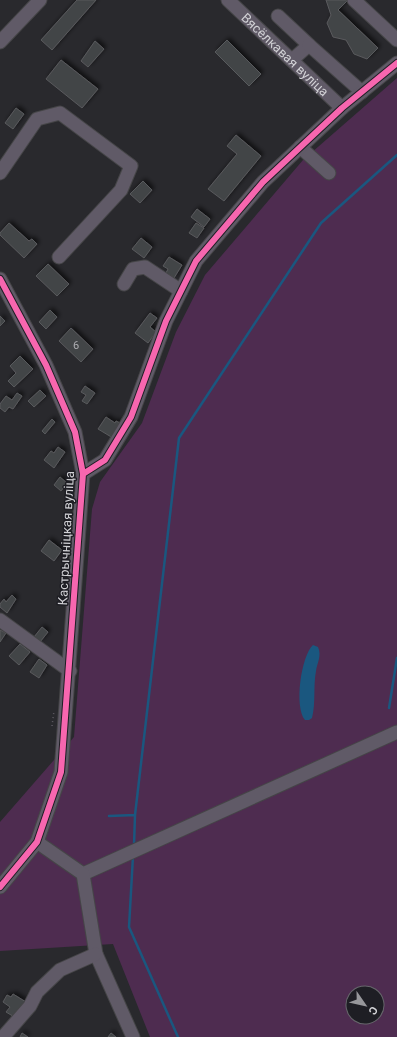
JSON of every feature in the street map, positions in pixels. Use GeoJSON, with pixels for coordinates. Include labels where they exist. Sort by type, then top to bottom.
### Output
{"type":"FeatureCollection","features":[{"type":"Feature","properties":{"kind":"street"},"geometry":{"type":"LineString","coordinates":[[0,42],[40,0]]}},
{"type":"Feature","properties":{"kind":"street","name":"Вясёлкавая вуліца"},"geometry":{"type":"LineString","coordinates":[[228,0],[342,108]]}},
{"type":"Feature","properties":{"kind":"street"},"geometry":{"type":"LineString","coordinates":[[354,0],[397,40]]}},
{"type":"Feature","properties":{"kind":"street"},"geometry":{"type":"LineString","coordinates":[[278,16],[362,92]]}},
{"type":"Feature","properties":{"kind":"street"},"geometry":{"type":"LineString","coordinates":[[292,60],[309,45]]}},
{"type":"Feature","properties":{"kind":"street"},"geometry":{"type":"LineString","coordinates":[[83,474],[105,460],[131,417],[166,321],[196,261],[248,198],[300,146],[342,108],[397,63]]}},
{"type":"Feature","properties":{"kind":"street"},"geometry":{"type":"LineString","coordinates":[[0,173],[37,119],[60,113],[131,166],[121,190],[59,257]]}},
{"type":"Feature","properties":{"kind":"street"},"geometry":{"type":"LineString","coordinates":[[300,146],[329,173]]}},
{"type":"Feature","properties":{"kind":"street"},"geometry":{"type":"LineString","coordinates":[[124,284],[133,269],[145,267],[181,291]]}},
{"type":"Feature","properties":{"kind":"street","name":"Кастрычніцкая вуліца"},"geometry":{"type":"LineString","coordinates":[[0,279],[46,365],[75,432],[83,474],[70,671],[61,772],[37,842]]}},
{"type":"Feature","properties":{"kind":"street"},"geometry":{"type":"LineString","coordinates":[[0,620],[70,671]]}},
{"type":"Feature","properties":{"kind":"street"},"geometry":{"type":"LineString","coordinates":[[83,874],[397,732]]}},
{"type":"Feature","properties":{"kind":"street"},"geometry":{"type":"LineString","coordinates":[[0,887],[37,842],[83,874],[96,954],[133,1037]]}},
{"type":"Feature","properties":{"kind":"street"},"geometry":{"type":"LineString","coordinates":[[3,1037],[30,1006],[37,992],[60,970],[96,954]]}},
{"type":"Feature","properties":{"kind":"path"},"geometry":{"type":"LineString","coordinates":[[52,726],[54,708]]}},
{"type":"Feature","properties":{"kind":"shaded area"},"geometry":{"type":"Polygon","coordinates":[[[397,78],[397,1037],[150,1037],[113,944],[0,951],[0,822],[74,737],[92,509],[100,482],[142,423],[176,332],[205,275],[303,160],[397,78]]]}},
{"type":"Feature","properties":{"kind":"water"},"geometry":{"type":"Polygon","coordinates":[[[313,645],[318,647],[319,650],[315,677],[314,707],[312,718],[305,720],[300,704],[300,682],[305,660],[313,645]]]}},
{"type":"Feature","properties":{"kind":"building"},"geometry":{"type":"Polygon","coordinates":[[[77,0],[96,0],[52,50],[41,40],[77,0]]]}},
{"type":"Feature","properties":{"kind":"building"},"geometry":{"type":"Polygon","coordinates":[[[326,0],[348,0],[338,10],[378,48],[367,59],[354,54],[346,40],[333,37],[327,23],[331,15],[326,0]]]}},
{"type":"Feature","properties":{"kind":"building"},"geometry":{"type":"Polygon","coordinates":[[[227,40],[261,74],[249,86],[215,52],[227,40]]]}},
{"type":"Feature","properties":{"kind":"building"},"geometry":{"type":"Polygon","coordinates":[[[95,41],[104,49],[88,67],[81,61],[95,41]]]}},
{"type":"Feature","properties":{"kind":"building"},"geometry":{"type":"Polygon","coordinates":[[[61,60],[98,89],[82,108],[46,79],[61,60]]]}},
{"type":"Feature","properties":{"kind":"building"},"geometry":{"type":"Polygon","coordinates":[[[16,108],[24,114],[13,129],[5,123],[16,108]]]}},
{"type":"Feature","properties":{"kind":"building"},"geometry":{"type":"Polygon","coordinates":[[[236,135],[261,156],[224,201],[208,189],[237,154],[227,146],[236,135]]]}},
{"type":"Feature","properties":{"kind":"building"},"geometry":{"type":"Polygon","coordinates":[[[143,181],[152,190],[140,203],[130,194],[143,181]]]}},
{"type":"Feature","properties":{"kind":"building"},"geometry":{"type":"Polygon","coordinates":[[[197,209],[210,219],[204,227],[191,217],[197,209]]]}},
{"type":"Feature","properties":{"kind":"building"},"geometry":{"type":"Polygon","coordinates":[[[9,223],[29,241],[32,239],[37,244],[24,258],[0,235],[9,223]]]}},
{"type":"Feature","properties":{"kind":"building"},"geometry":{"type":"Polygon","coordinates":[[[196,223],[204,228],[197,238],[189,233],[196,223]]]}},
{"type":"Feature","properties":{"kind":"building"},"geometry":{"type":"Polygon","coordinates":[[[141,238],[152,247],[144,258],[132,249],[141,238]]]}},
{"type":"Feature","properties":{"kind":"building"},"geometry":{"type":"Polygon","coordinates":[[[169,257],[182,265],[174,278],[166,273],[168,269],[163,266],[169,257]]]}},
{"type":"Feature","properties":{"kind":"building"},"geometry":{"type":"Polygon","coordinates":[[[48,264],[69,284],[57,296],[36,276],[48,264]]]}},
{"type":"Feature","properties":{"kind":"building"},"geometry":{"type":"Polygon","coordinates":[[[50,310],[57,317],[46,329],[39,322],[50,310]]]}},
{"type":"Feature","properties":{"kind":"building"},"geometry":{"type":"Polygon","coordinates":[[[150,313],[157,318],[150,327],[156,332],[148,343],[135,333],[150,313]]]}},
{"type":"Feature","properties":{"kind":"building"},"geometry":{"type":"Polygon","coordinates":[[[0,316],[5,321],[0,326],[0,316]]]}},
{"type":"Feature","properties":{"kind":"building"},"geometry":{"type":"Polygon","coordinates":[[[71,328],[93,349],[81,362],[59,341],[71,328]]]}},
{"type":"Feature","properties":{"kind":"building"},"geometry":{"type":"Polygon","coordinates":[[[20,356],[33,369],[14,387],[8,381],[16,373],[10,366],[20,356]]]}},
{"type":"Feature","properties":{"kind":"building"},"geometry":{"type":"Polygon","coordinates":[[[85,386],[95,393],[87,404],[82,401],[86,395],[81,392],[85,386]]]}},
{"type":"Feature","properties":{"kind":"building"},"geometry":{"type":"Polygon","coordinates":[[[40,390],[46,396],[34,407],[28,401],[40,390]]]}},
{"type":"Feature","properties":{"kind":"building"},"geometry":{"type":"Polygon","coordinates":[[[17,393],[22,396],[13,409],[9,407],[5,412],[0,408],[0,404],[6,396],[12,400],[17,393]]]}},
{"type":"Feature","properties":{"kind":"building"},"geometry":{"type":"Polygon","coordinates":[[[106,417],[115,423],[116,421],[122,424],[113,438],[98,429],[106,417]]]}},
{"type":"Feature","properties":{"kind":"building"},"geometry":{"type":"Polygon","coordinates":[[[52,419],[55,422],[45,434],[42,431],[52,419]]]}},
{"type":"Feature","properties":{"kind":"building"},"geometry":{"type":"Polygon","coordinates":[[[58,447],[65,452],[54,468],[44,460],[51,451],[54,453],[58,447]]]}},
{"type":"Feature","properties":{"kind":"building"},"geometry":{"type":"Polygon","coordinates":[[[60,477],[67,483],[61,491],[54,485],[60,477]]]}},
{"type":"Feature","properties":{"kind":"building"},"geometry":{"type":"Polygon","coordinates":[[[49,540],[62,550],[54,561],[41,551],[49,540]]]}},
{"type":"Feature","properties":{"kind":"building"},"geometry":{"type":"Polygon","coordinates":[[[12,595],[16,599],[7,613],[0,607],[0,604],[4,599],[6,602],[12,595]]]}},
{"type":"Feature","properties":{"kind":"building"},"geometry":{"type":"Polygon","coordinates":[[[42,627],[48,632],[40,642],[34,637],[42,627]]]}},
{"type":"Feature","properties":{"kind":"building"},"geometry":{"type":"Polygon","coordinates":[[[0,630],[6,633],[0,642],[0,630]]]}},
{"type":"Feature","properties":{"kind":"building"},"geometry":{"type":"Polygon","coordinates":[[[20,644],[30,652],[19,665],[9,656],[20,644]]]}},
{"type":"Feature","properties":{"kind":"building"},"geometry":{"type":"Polygon","coordinates":[[[39,659],[47,665],[39,678],[30,672],[39,659]]]}},
{"type":"Feature","properties":{"kind":"building"},"geometry":{"type":"Polygon","coordinates":[[[13,994],[26,1002],[16,1018],[6,1012],[10,1007],[3,1002],[7,995],[11,997],[13,994]]]}},
{"type":"Feature","properties":{"kind":"building"},"geometry":{"type":"Polygon","coordinates":[[[22,1033],[28,1037],[20,1037],[22,1033]]]}},
{"type":"Feature","properties":{"kind":"building"},"geometry":{"type":"Polygon","coordinates":[[[111,1033],[116,1037],[108,1037],[111,1033]]]}},
{"type":"Feature","properties":{"kind":"waterway"},"geometry":{"type":"LineString","coordinates":[[134,846],[135,815],[179,438],[321,223],[397,155]]}},
{"type":"Feature","properties":{"kind":"waterway"},"geometry":{"type":"LineString","coordinates":[[389,708],[397,658]]}},
{"type":"Feature","properties":{"kind":"waterway"},"geometry":{"type":"LineString","coordinates":[[109,816],[135,815]]}},
{"type":"Feature","properties":{"kind":"waterway"},"geometry":{"type":"LineString","coordinates":[[133,856],[129,927],[178,1037]]}},
{"type":"Feature","properties":{"kind":"cycle path"},"geometry":{"type":"LineString","coordinates":[[83,474],[105,460],[131,417],[166,321],[196,261],[263,182],[342,108],[397,63]]}},
{"type":"Feature","properties":{"kind":"cycle path"},"geometry":{"type":"LineString","coordinates":[[0,279],[46,365],[75,432],[83,474],[61,772],[37,842],[0,887]]}}]}
